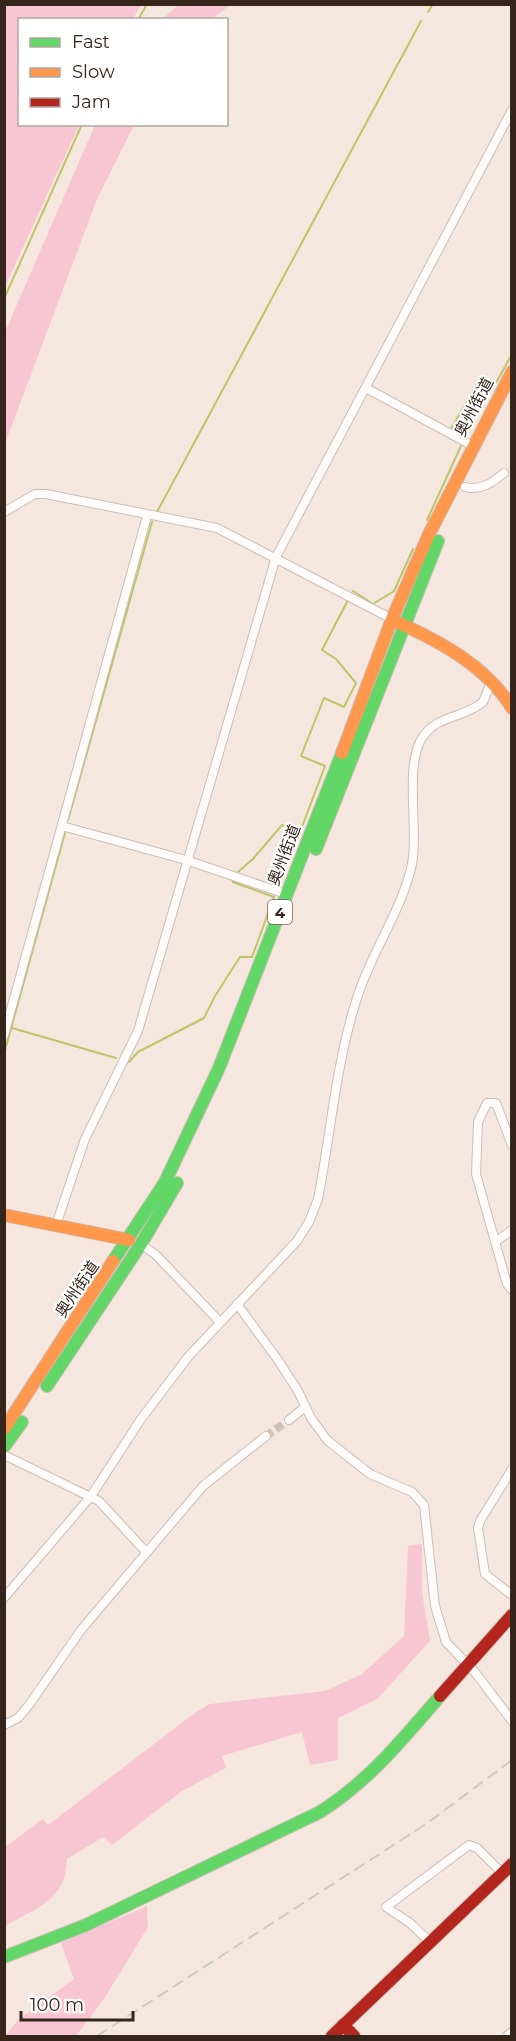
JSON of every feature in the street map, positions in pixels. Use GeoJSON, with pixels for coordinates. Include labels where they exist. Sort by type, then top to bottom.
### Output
{"type":"FeatureCollection","features":[{"type":"Feature","properties":{"kind":"main road","name":"奥州街道"},"geometry":{"type":"LineString","coordinates":[[4,1429],[175,1186],[229,1073],[397,622],[472,446],[512,372]]}},
{"type":"Feature","properties":{"kind":"main road","name":"奥州街道"},"geometry":{"type":"LineString","coordinates":[[4,1447],[135,1242],[192,1128],[219,1068],[386,640],[512,396]]}},
{"type":"Feature","properties":{"kind":"main road"},"geometry":{"type":"LineString","coordinates":[[397,622],[416,630],[492,680],[506,695],[512,708]]}},
{"type":"Feature","properties":{"kind":"main road"},"geometry":{"type":"LineString","coordinates":[[4,1215],[135,1242]]}},
{"type":"Feature","properties":{"kind":"main road"},"geometry":{"type":"LineString","coordinates":[[4,1957],[86,1925],[320,1812],[350,1793],[372,1773],[512,1615]]}},
{"type":"Feature","properties":{"kind":"main road"},"geometry":{"type":"LineString","coordinates":[[332,2037],[512,1864]]}},
{"type":"Feature","properties":{"kind":"main road"},"geometry":{"type":"LineString","coordinates":[[343,2025],[354,2037]]}},
{"type":"Feature","properties":{"kind":"street"},"geometry":{"type":"LineString","coordinates":[[56,1225],[85,1139],[138,1031],[276,557],[512,110]]}},
{"type":"Feature","properties":{"kind":"street"},"geometry":{"type":"LineString","coordinates":[[366,388],[472,446]]}},
{"type":"Feature","properties":{"kind":"street"},"geometry":{"type":"LineString","coordinates":[[465,487],[473,489],[484,487],[504,473]]}},
{"type":"Feature","properties":{"kind":"street"},"geometry":{"type":"LineString","coordinates":[[4,512],[35,494],[46,494],[147,516],[217,528],[397,622]]}},
{"type":"Feature","properties":{"kind":"street"},"geometry":{"type":"LineString","coordinates":[[4,1035],[147,516]]}},
{"type":"Feature","properties":{"kind":"street"},"geometry":{"type":"LineString","coordinates":[[4,1598],[91,1496],[159,1394],[220,1322],[297,1241],[315,1210],[348,1028],[367,969],[406,885],[412,862],[415,764],[419,744],[436,724],[480,705],[492,680]]}},
{"type":"Feature","properties":{"kind":"street"},"geometry":{"type":"LineString","coordinates":[[62,826],[186,860],[286,894]]}},
{"type":"Feature","properties":{"kind":"street"},"geometry":{"type":"LineString","coordinates":[[512,1145],[500,1109],[496,1103],[487,1103],[478,1122],[476,1165],[478,1182],[495,1242],[512,1290]]}},
{"type":"Feature","properties":{"kind":"street"},"geometry":{"type":"LineString","coordinates":[[495,1242],[512,1230]]}},
{"type":"Feature","properties":{"kind":"street"},"geometry":{"type":"LineString","coordinates":[[135,1242],[162,1261],[220,1322]]}},
{"type":"Feature","properties":{"kind":"street"},"geometry":{"type":"LineString","coordinates":[[237,1304],[278,1360],[327,1440],[370,1474],[412,1492],[424,1505],[439,1624],[446,1642],[467,1664],[512,1720]]}},
{"type":"Feature","properties":{"kind":"street"},"geometry":{"type":"LineString","coordinates":[[289,1420],[305,1407]]}},
{"type":"Feature","properties":{"kind":"street"},"geometry":{"type":"LineString","coordinates":[[4,1725],[18,1718],[29,1705],[81,1630],[211,1478],[266,1436]]}},
{"type":"Feature","properties":{"kind":"street"},"geometry":{"type":"LineString","coordinates":[[4,1455],[99,1501],[146,1552]]}},
{"type":"Feature","properties":{"kind":"street"},"geometry":{"type":"LineString","coordinates":[[512,1469],[478,1528],[485,1574],[512,1595]]}},
{"type":"Feature","properties":{"kind":"street"},"geometry":{"type":"LineString","coordinates":[[430,1942],[410,1923],[386,1907],[469,1845],[477,1848],[502,1873]]}},
{"type":"Feature","properties":{"kind":"street"},"geometry":{"type":"LineString","coordinates":[[507,2037],[512,2032]]}},
{"type":"Feature","properties":{"kind":"shaded area"},"geometry":{"type":"Polygon","coordinates":[[[5,4],[141,5],[134,18],[18,18],[18,126],[79,126],[5,287],[5,4]]]}},
{"type":"Feature","properties":{"kind":"shaded area"},"geometry":{"type":"Polygon","coordinates":[[[180,4],[230,4],[213,18],[163,18],[180,4]]]}},
{"type":"Feature","properties":{"kind":"shaded area"},"geometry":{"type":"Polygon","coordinates":[[[95,126],[134,126],[98,197],[5,443],[5,332],[95,126]]]}},
{"type":"Feature","properties":{"kind":"shaded area"},"geometry":{"type":"Polygon","coordinates":[[[422,1544],[422,1592],[430,1641],[377,1699],[338,1718],[338,1760],[310,1765],[302,1732],[222,1756],[226,1768],[182,1791],[112,1845],[103,1837],[67,1859],[61,1885],[55,1894],[38,1908],[5,1926],[5,1847],[43,1819],[48,1825],[196,1712],[210,1704],[325,1691],[362,1674],[404,1636],[408,1546],[422,1544]]]}},
{"type":"Feature","properties":{"kind":"shaded area"},"geometry":{"type":"Polygon","coordinates":[[[147,1906],[148,1927],[104,1999],[76,2036],[5,2036],[18,2020],[74,1979],[61,1943],[147,1906]]]}},
{"type":"Feature","properties":{"kind":"waterway"},"geometry":{"type":"LineString","coordinates":[[139,18],[147,4]]}},
{"type":"Feature","properties":{"kind":"waterway"},"geometry":{"type":"LineString","coordinates":[[428,12],[433,4]]}},
{"type":"Feature","properties":{"kind":"waterway"},"geometry":{"type":"LineString","coordinates":[[157,512],[421,21]]}},
{"type":"Feature","properties":{"kind":"waterway"},"geometry":{"type":"LineString","coordinates":[[4,299],[81,126]]}},
{"type":"Feature","properties":{"kind":"waterway"},"geometry":{"type":"LineString","coordinates":[[451,429],[479,380],[482,378],[496,383],[512,354]]}},
{"type":"Feature","properties":{"kind":"waterway"},"geometry":{"type":"LineString","coordinates":[[427,520],[461,446]]}},
{"type":"Feature","properties":{"kind":"waterway"},"geometry":{"type":"LineString","coordinates":[[68,820],[152,522]]}},
{"type":"Feature","properties":{"kind":"waterway"},"geometry":{"type":"LineString","coordinates":[[353,591],[373,604],[394,591],[413,549]]}},
{"type":"Feature","properties":{"kind":"waterway"},"geometry":{"type":"LineString","coordinates":[[238,872],[253,859],[282,825],[300,832],[325,766],[301,756],[324,698],[344,707],[356,683],[336,659],[322,650],[347,602]]}},
{"type":"Feature","properties":{"kind":"waterway"},"geometry":{"type":"LineString","coordinates":[[4,1054],[65,833]]}},
{"type":"Feature","properties":{"kind":"waterway"},"geometry":{"type":"LineString","coordinates":[[129,1062],[138,1052],[204,1018],[240,957],[252,957],[274,897],[233,882]]}},
{"type":"Feature","properties":{"kind":"waterway"},"geometry":{"type":"LineString","coordinates":[[12,1028],[116,1058]]}},
{"type":"Feature","properties":{"kind":"tunnel"},"geometry":{"type":"LineString","coordinates":[[266,1436],[289,1420]]}},
{"type":"Feature","properties":{"kind":"railway"},"geometry":{"type":"LineString","coordinates":[[97,2036],[426,1824],[512,1760]]}},
{"type":"Feature","properties":{"kind":"traffic: fast"},"geometry":{"type":"LineString","coordinates":[[316,849],[438,541]]}},
{"type":"Feature","properties":{"kind":"traffic: fast"},"geometry":{"type":"LineString","coordinates":[[113,1261],[165,1182],[219,1068],[342,753]]}},
{"type":"Feature","properties":{"kind":"traffic: fast"},"geometry":{"type":"LineString","coordinates":[[47,1386],[141,1244],[177,1183]]}},
{"type":"Feature","properties":{"kind":"traffic: fast"},"geometry":{"type":"LineString","coordinates":[[4,1447],[22,1422]]}},
{"type":"Feature","properties":{"kind":"traffic: fast"},"geometry":{"type":"LineString","coordinates":[[4,1957],[86,1925],[320,1812],[338,1800],[369,1773],[440,1696]]}},
{"type":"Feature","properties":{"kind":"traffic: slow"},"geometry":{"type":"LineString","coordinates":[[342,753],[392,619],[429,534],[512,372]]}},
{"type":"Feature","properties":{"kind":"traffic: slow"},"geometry":{"type":"LineString","coordinates":[[397,622],[446,647],[476,668],[501,693],[512,708]]}},
{"type":"Feature","properties":{"kind":"traffic: slow"},"geometry":{"type":"LineString","coordinates":[[4,1215],[129,1240]]}},
{"type":"Feature","properties":{"kind":"traffic: slow"},"geometry":{"type":"LineString","coordinates":[[4,1429],[113,1261]]}},
{"type":"Feature","properties":{"kind":"traffic: jam"},"geometry":{"type":"LineString","coordinates":[[440,1696],[512,1615]]}},
{"type":"Feature","properties":{"kind":"traffic: jam"},"geometry":{"type":"LineString","coordinates":[[332,2036],[512,1864]]}},
{"type":"Feature","properties":{"kind":"traffic: jam"},"geometry":{"type":"LineString","coordinates":[[343,2025],[354,2036]]}}]}
